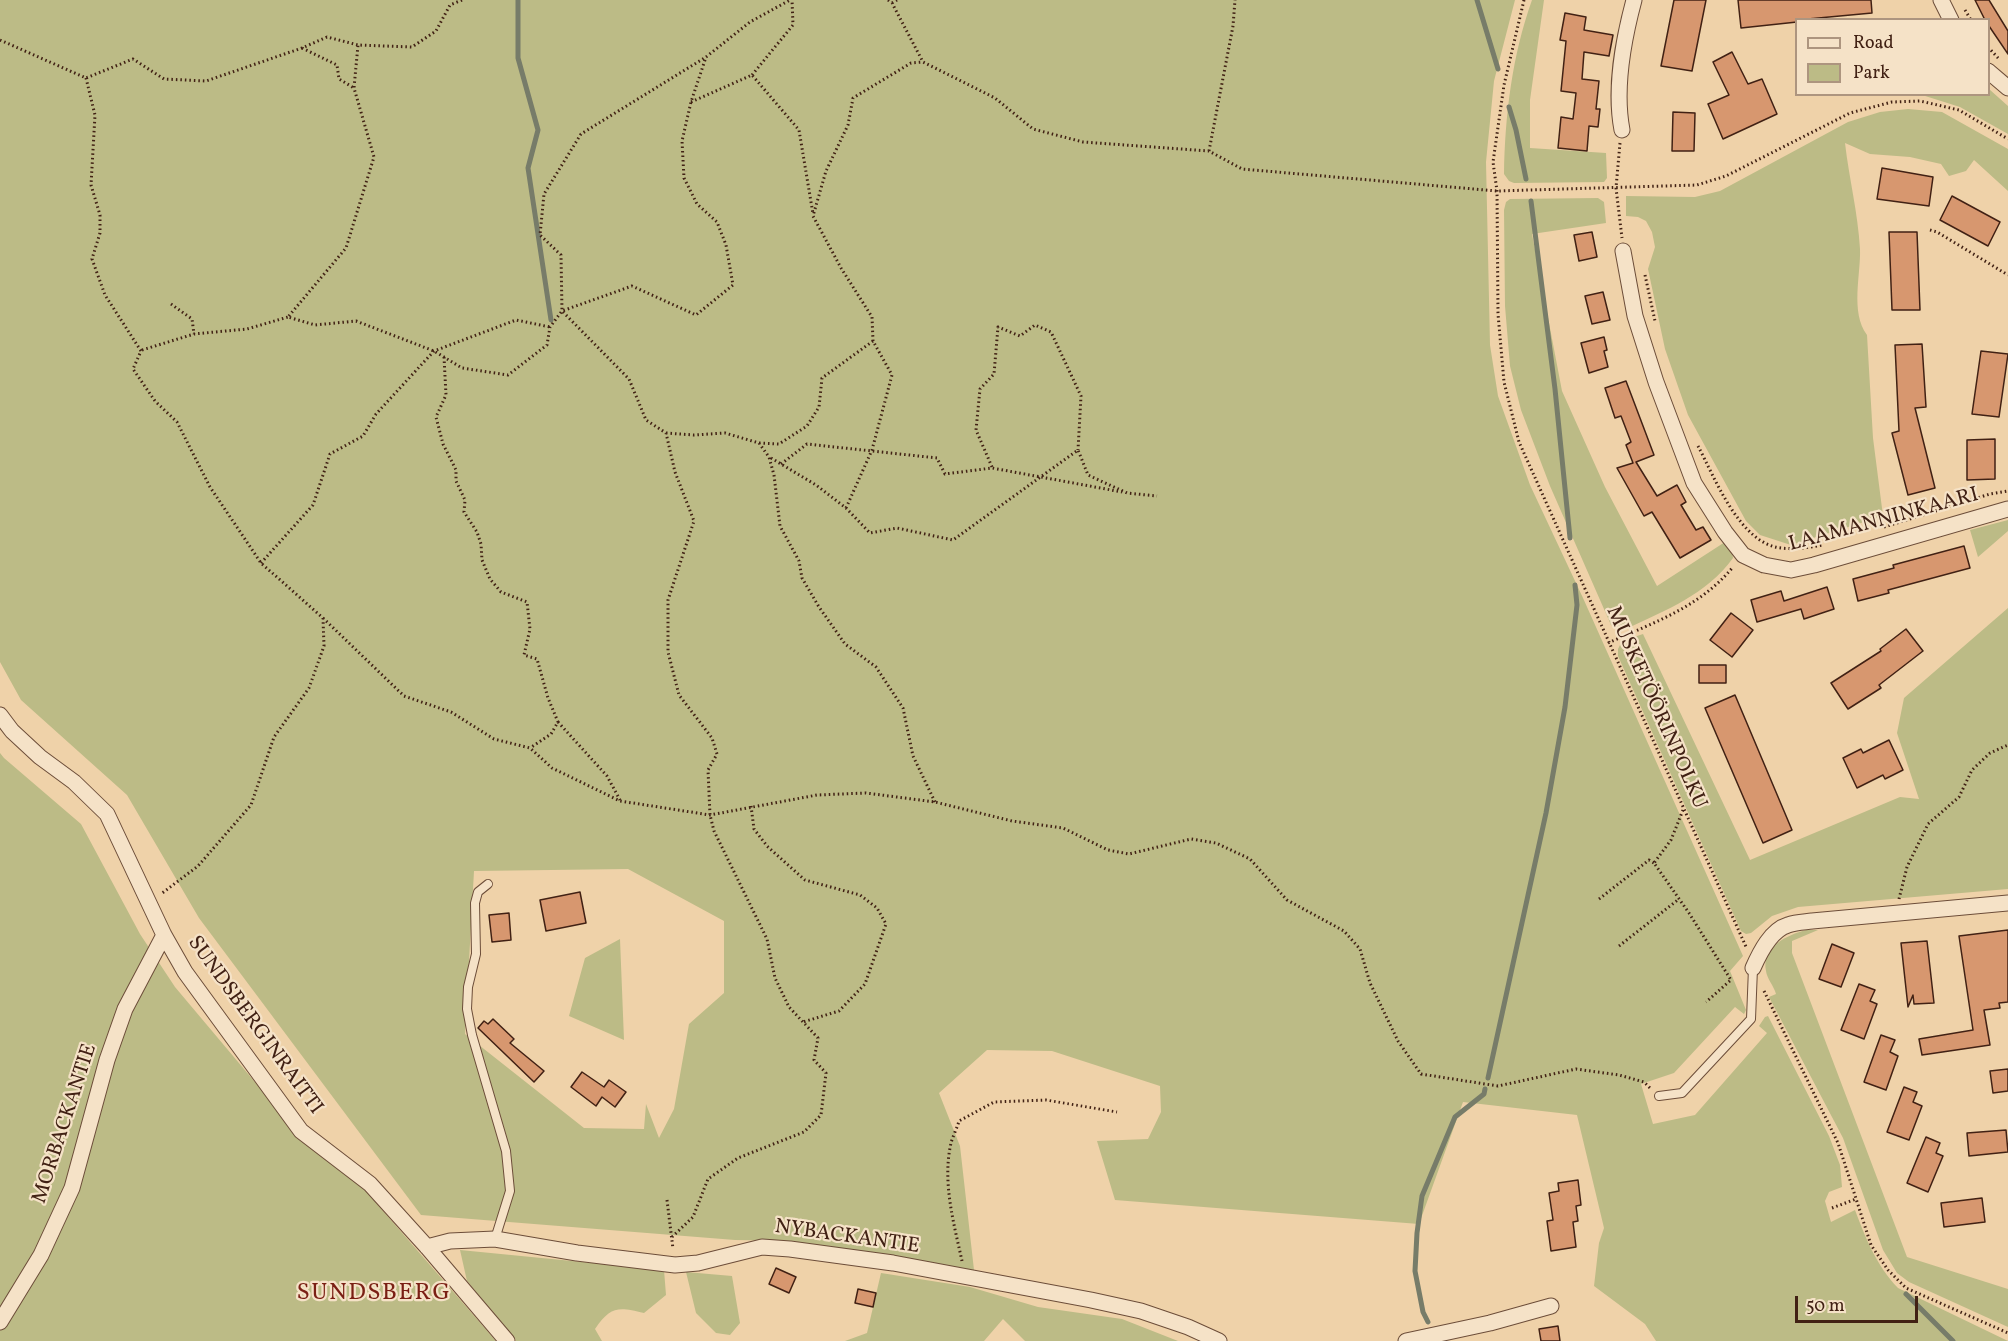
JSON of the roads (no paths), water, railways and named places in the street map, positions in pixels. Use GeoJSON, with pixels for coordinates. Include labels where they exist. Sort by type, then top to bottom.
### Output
{"type":"FeatureCollection","features":[{"type":"Feature","properties":{"kind":"street"},"geometry":{"type":"LineString","coordinates":[[1622,130],[1618,111],[1618,89],[1634,0]]}},
{"type":"Feature","properties":{"kind":"street"},"geometry":{"type":"LineString","coordinates":[[1941,0],[1950,18]]}},
{"type":"Feature","properties":{"kind":"street"},"geometry":{"type":"LineString","coordinates":[[1990,72],[2008,88]]}},
{"type":"Feature","properties":{"kind":"street","name":"LAAMANNINKAARI"},"geometry":{"type":"LineString","coordinates":[[1623,250],[1635,316],[1656,382],[1694,483],[1725,532],[1743,555],[1764,565],[1791,570],[2008,509]]}},
{"type":"Feature","properties":{"kind":"street","name":"SUNDSBERGINRAITTI"},"geometry":{"type":"LineString","coordinates":[[0,715],[12,731],[33,751],[74,782],[107,814],[149,904],[185,972],[301,1131],[370,1184],[507,1341]]}},
{"type":"Feature","properties":{"kind":"street"},"geometry":{"type":"LineString","coordinates":[[1753,968],[1761,949],[1786,925],[2008,903]]}},
{"type":"Feature","properties":{"kind":"street","name":"MORBACKANTIE"},"geometry":{"type":"LineString","coordinates":[[0,1322],[41,1255],[72,1188],[107,1060],[125,1009],[164,934]]}},
{"type":"Feature","properties":{"kind":"street","name":"NYBACKANTIE"},"geometry":{"type":"LineString","coordinates":[[427,1247],[460,1240],[495,1239],[577,1253],[675,1264],[698,1263],[762,1247],[790,1249],[893,1263],[1141,1311],[1188,1327],[1219,1341]]}},
{"type":"Feature","properties":{"kind":"street"},"geometry":{"type":"LineString","coordinates":[[1406,1341],[1490,1323],[1551,1306]]}},
{"type":"Feature","properties":{"kind":"lane"},"geometry":{"type":"LineString","coordinates":[[489,884],[478,892],[475,903],[476,954],[468,987],[467,1009],[472,1035],[506,1151],[510,1191],[495,1239]]}},
{"type":"Feature","properties":{"kind":"lane"},"geometry":{"type":"LineString","coordinates":[[1659,1096],[1682,1093],[1751,1019],[1753,968]]}},
{"type":"Feature","properties":{"kind":"waterway"},"geometry":{"type":"LineString","coordinates":[[518,0],[518,58],[538,130],[528,168],[551,320]]}},
{"type":"Feature","properties":{"kind":"waterway"},"geometry":{"type":"LineString","coordinates":[[1477,0],[1498,69]]}},
{"type":"Feature","properties":{"kind":"waterway"},"geometry":{"type":"LineString","coordinates":[[1509,107],[1526,179]]}},
{"type":"Feature","properties":{"kind":"waterway"},"geometry":{"type":"LineString","coordinates":[[1531,201],[1555,389],[1570,538]]}},
{"type":"Feature","properties":{"kind":"waterway"},"geometry":{"type":"LineString","coordinates":[[1488,1078],[1546,813],[1565,707],[1577,605],[1575,585]]}},
{"type":"Feature","properties":{"kind":"waterway"},"geometry":{"type":"LineString","coordinates":[[1428,1322],[1423,1312],[1415,1271],[1422,1196],[1455,1117],[1484,1094],[1485,1089]]}},
{"type":"Feature","properties":{"kind":"waterway"},"geometry":{"type":"LineString","coordinates":[[1906,1294],[1953,1341]]}},
{"type":"Feature","properties":{"kind":"district","name":"SUNDSBERG"},"geometry":{"type":"Point","coordinates":[374,1295]}}]}
